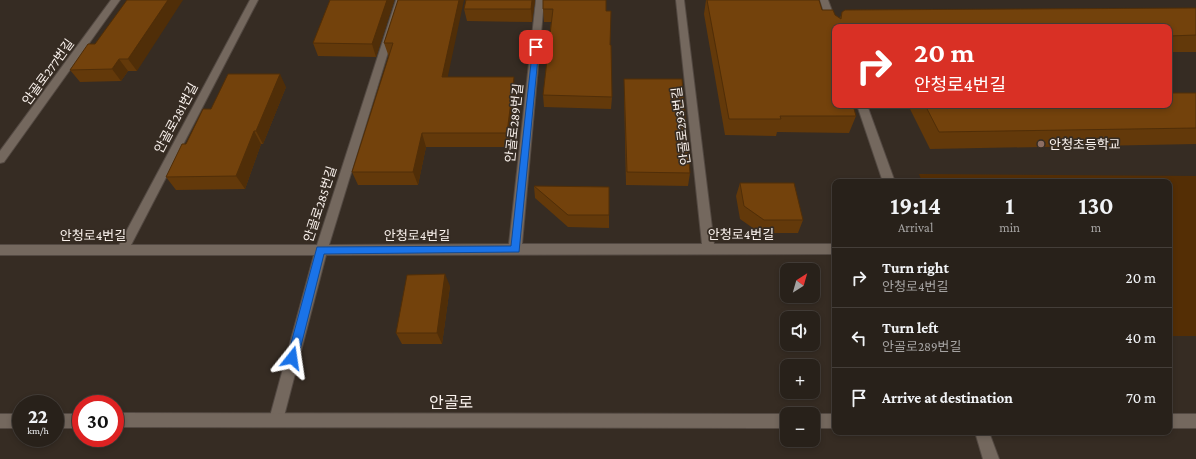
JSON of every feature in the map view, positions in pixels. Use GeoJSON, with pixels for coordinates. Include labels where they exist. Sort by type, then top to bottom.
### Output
{"type":"FeatureCollection","features":[{"type":"Feature","properties":{"kind":"street","name":"안골로277번길"},"geometry":{"type":"LineString","coordinates":[[0,159],[116,0]]}},
{"type":"Feature","properties":{"kind":"street","name":"안골로281번길"},"geometry":{"type":"LineString","coordinates":[[122,250],[254,0]]}},
{"type":"Feature","properties":{"kind":"street","name":"안골로285번길"},"geometry":{"type":"LineString","coordinates":[[276,420],[321,250],[400,0]]}},
{"type":"Feature","properties":{"kind":"street","name":"안골로289번길"},"geometry":{"type":"LineString","coordinates":[[515,250],[540,0]]}},
{"type":"Feature","properties":{"kind":"street","name":"안골로293번길"},"geometry":{"type":"LineString","coordinates":[[680,0],[709,250]]}},
{"type":"Feature","properties":{"kind":"street"},"geometry":{"type":"LineString","coordinates":[[824,0],[833,24]]}},
{"type":"Feature","properties":{"kind":"street"},"geometry":{"type":"LineString","coordinates":[[863,108],[888,179]]}},
{"type":"Feature","properties":{"kind":"street","name":"안청로4번길"},"geometry":{"type":"LineString","coordinates":[[0,250],[832,249]]}},
{"type":"Feature","properties":{"kind":"street","name":"안골로"},"geometry":{"type":"LineString","coordinates":[[124,420],[780,421]]}},
{"type":"Feature","properties":{"kind":"street"},"geometry":{"type":"LineString","coordinates":[[0,421],[12,421]]}},
{"type":"Feature","properties":{"kind":"street"},"geometry":{"type":"LineString","coordinates":[[820,421],[832,421]]}},
{"type":"Feature","properties":{"kind":"street"},"geometry":{"type":"LineString","coordinates":[[1172,421],[1196,421]]}},
{"type":"Feature","properties":{"kind":"street"},"geometry":{"type":"LineString","coordinates":[[983,435],[991,459]]}},
{"type":"Feature","properties":{"kind":"shaded area"},"geometry":{"type":"Polygon","coordinates":[[[919,174],[1196,176],[1196,336],[1172,336],[1172,179],[921,179],[919,174]]]}},
{"type":"Feature","properties":{"kind":"building"},"geometry":{"type":"Polygon","coordinates":[[[127,0],[168,0],[128,59],[119,59],[112,69],[70,70],[88,44],[95,44],[127,0]]]}},
{"type":"Feature","properties":{"kind":"building"},"geometry":{"type":"Polygon","coordinates":[[[330,0],[387,0],[372,44],[313,43],[330,0]]]}},
{"type":"Feature","properties":{"kind":"building"},"geometry":{"type":"Polygon","coordinates":[[[398,0],[459,0],[442,77],[514,77],[507,133],[422,133],[413,172],[352,172],[393,43],[384,43],[398,0]]]}},
{"type":"Feature","properties":{"kind":"building"},"geometry":{"type":"Polygon","coordinates":[[[466,0],[532,0],[531,9],[464,9],[466,0]]]}},
{"type":"Feature","properties":{"kind":"building"},"geometry":{"type":"Polygon","coordinates":[[[543,0],[606,0],[606,11],[611,11],[610,45],[612,97],[543,95],[553,9],[543,9],[543,0]]]}},
{"type":"Feature","properties":{"kind":"building"},"geometry":{"type":"Polygon","coordinates":[[[707,0],[819,0],[822,10],[833,10],[835,15],[841,19],[842,12],[845,10],[1196,8],[1196,35],[1172,36],[1172,24],[832,24],[832,108],[854,108],[856,116],[780,116],[781,119],[729,119],[707,0]]]}},
{"type":"Feature","properties":{"kind":"building"},"geometry":{"type":"Polygon","coordinates":[[[228,74],[280,74],[256,131],[254,131],[236,176],[166,177],[182,144],[186,144],[203,109],[211,109],[228,74]]]}},
{"type":"Feature","properties":{"kind":"building"},"geometry":{"type":"Polygon","coordinates":[[[624,79],[682,79],[690,173],[627,172],[624,79]]]}},
{"type":"Feature","properties":{"kind":"building"},"geometry":{"type":"Polygon","coordinates":[[[1172,93],[1196,93],[1196,128],[939,132],[927,108],[1172,108],[1172,93]]]}},
{"type":"Feature","properties":{"kind":"building"},"geometry":{"type":"Polygon","coordinates":[[[740,183],[794,183],[803,220],[764,220],[744,206],[740,183]]]}},
{"type":"Feature","properties":{"kind":"building"},"geometry":{"type":"Polygon","coordinates":[[[534,186],[609,187],[609,215],[568,215],[534,186]]]}},
{"type":"Feature","properties":{"kind":"building"},"geometry":{"type":"Polygon","coordinates":[[[445,274],[437,333],[396,333],[407,275],[445,274]]]}},
{"type":"Feature","properties":{"kind":"place","name":"안청초등학교"},"geometry":{"type":"Point","coordinates":[1041,144]}},
{"type":"Feature","properties":{"kind":"route"},"geometry":{"type":"LineString","coordinates":[[292,358],[321,250],[515,250],[536,47]]}}]}
